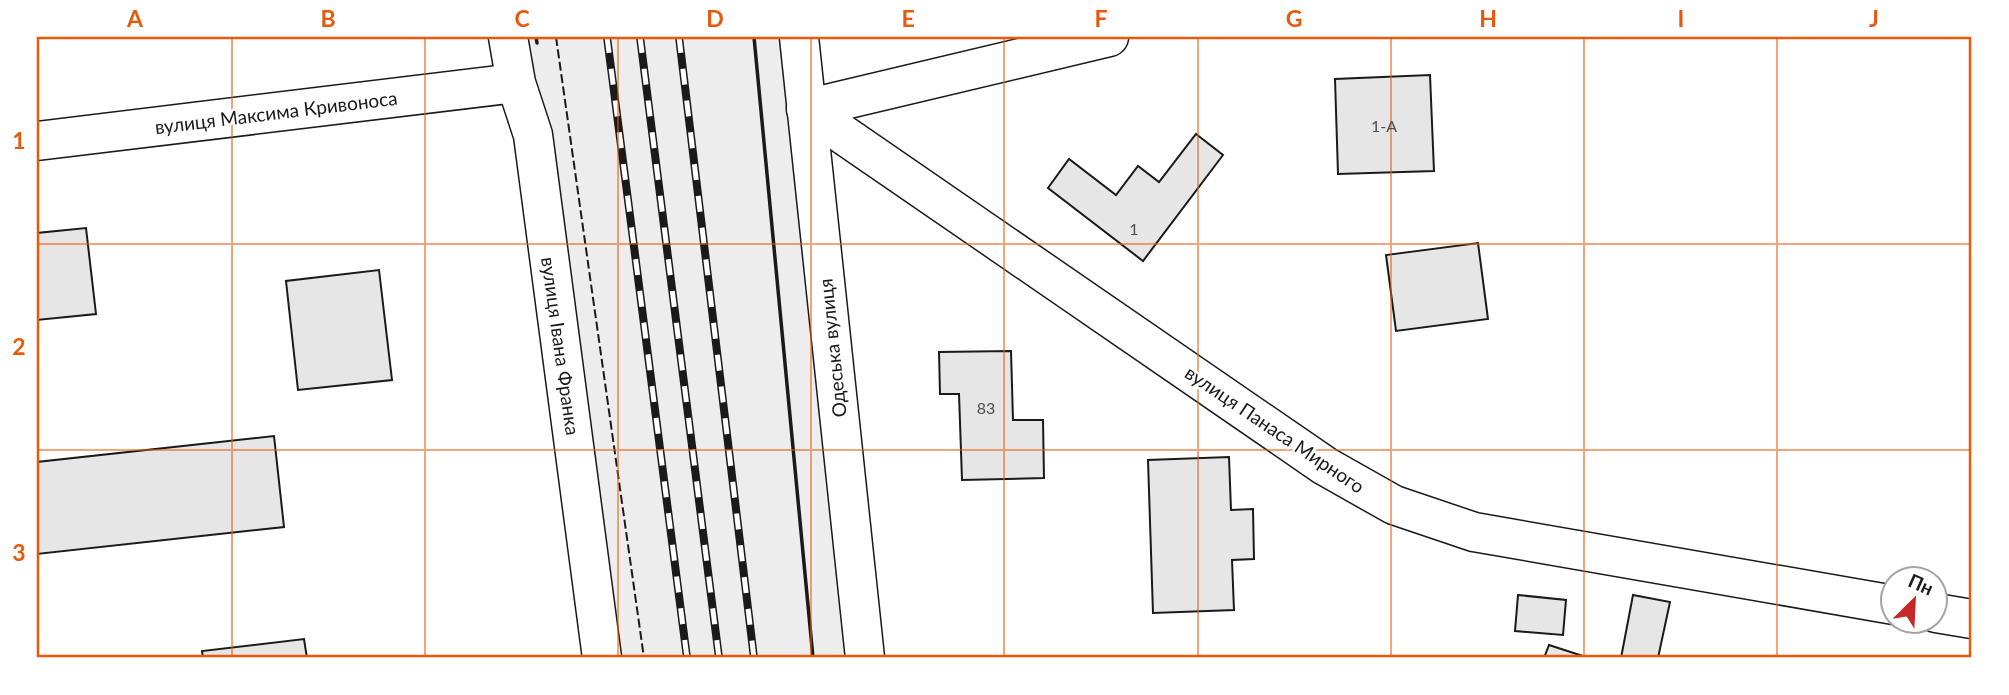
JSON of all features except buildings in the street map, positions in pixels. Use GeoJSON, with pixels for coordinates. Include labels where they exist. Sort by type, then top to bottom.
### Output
{"type":"FeatureCollection","features":[{"type":"Feature","properties":{"kind":"street","name":"вулиця Івана Франка"},"geometry":{"type":"LineString","coordinates":[[508,37],[516,83],[533,135],[602,658]]}},
{"type":"Feature","properties":{"kind":"street","name":"Одеська вулиця"},"geometry":{"type":"LineString","coordinates":[[799,37],[865,658]]}},
{"type":"Feature","properties":{"kind":"street"},"geometry":{"type":"LineString","coordinates":[[806,109],[1109,37]]}},
{"type":"Feature","properties":{"kind":"street","name":"вулиця Максима Кривоноса"},"geometry":{"type":"LineString","coordinates":[[37,141],[516,83]]}},
{"type":"Feature","properties":{"kind":"street","name":"вулиця Панаса Мирного"},"geometry":{"type":"LineString","coordinates":[[806,109],[1325,466],[1394,505],[1474,531],[1880,603]]}},
{"type":"Feature","properties":{"kind":"street"},"geometry":{"type":"LineString","coordinates":[[1950,615],[1972,619]]}},
{"type":"Feature","properties":{"kind":"shaded area"},"geometry":{"type":"Polygon","coordinates":[[[508,37],[799,37],[865,658],[602,658],[508,37]]]}},
{"type":"Feature","properties":{"kind":"railway"},"geometry":{"type":"LineString","coordinates":[[607,37],[687,658]]}},
{"type":"Feature","properties":{"kind":"railway"},"geometry":{"type":"LineString","coordinates":[[640,37],[719,658]]}},
{"type":"Feature","properties":{"kind":"railway"},"geometry":{"type":"LineString","coordinates":[[679,37],[754,658]]}},
{"type":"Feature","properties":{"kind":"fence"},"geometry":{"type":"LineString","coordinates":[[556,37],[644,658]]}},
{"type":"Feature","properties":{"kind":"wall"},"geometry":{"type":"LineString","coordinates":[[536,37],[537,43]]}},
{"type":"Feature","properties":{"kind":"wall"},"geometry":{"type":"LineString","coordinates":[[754,37],[813,658]]}}]}
